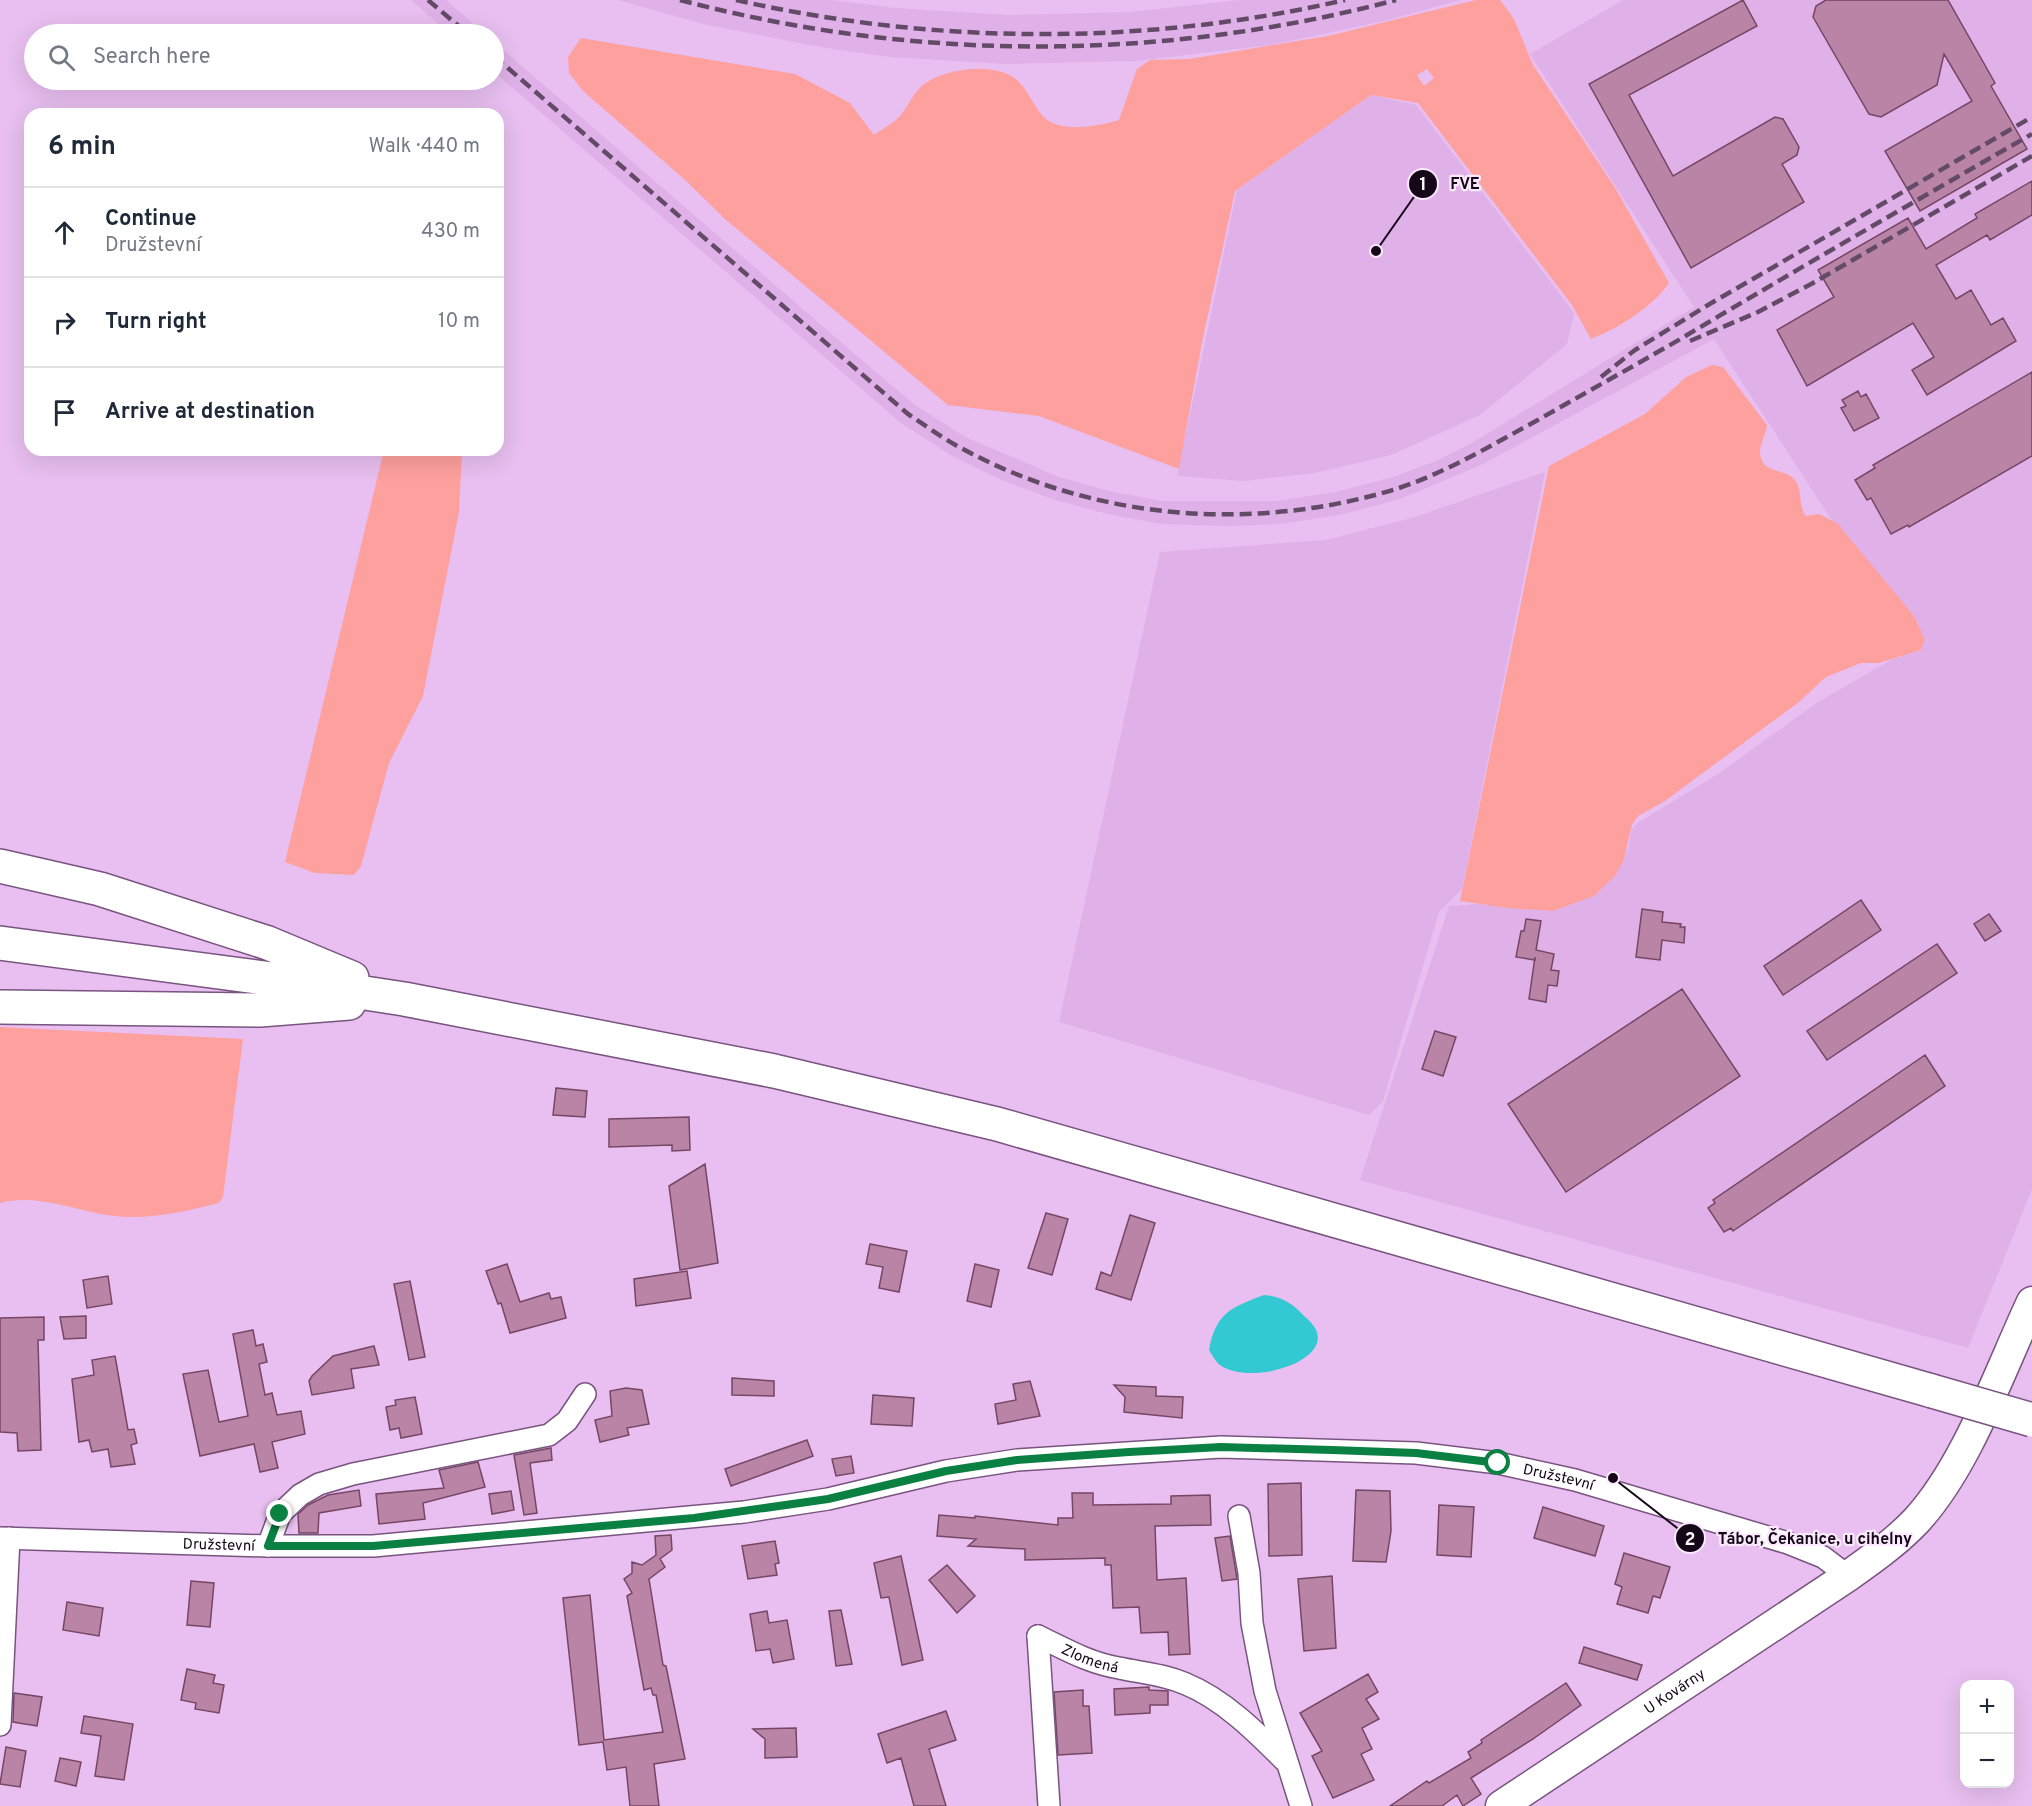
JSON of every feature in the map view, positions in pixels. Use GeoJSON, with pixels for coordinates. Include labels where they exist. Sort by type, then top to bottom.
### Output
{"type":"FeatureCollection","features":[{"type":"Feature","properties":{"kind":"main road"},"geometry":{"type":"LineString","coordinates":[[0,866],[100,889],[268,943],[404,999]]}},
{"type":"Feature","properties":{"kind":"main road"},"geometry":{"type":"LineString","coordinates":[[0,943],[276,979],[404,999],[774,1071],[997,1124],[2032,1420]]}},
{"type":"Feature","properties":{"kind":"main road"},"geometry":{"type":"LineString","coordinates":[[0,1007],[260,1010],[404,999]]}},
{"type":"Feature","properties":{"kind":"street","name":"U Kovárny"},"geometry":{"type":"LineString","coordinates":[[1501,1806],[1848,1576],[1892,1544],[1917,1520],[1957,1462],[2032,1302]]}},
{"type":"Feature","properties":{"kind":"street"},"geometry":{"type":"LineString","coordinates":[[268,1546],[280,1514],[300,1495],[320,1485],[353,1474],[549,1435],[567,1421],[585,1394]]}},
{"type":"Feature","properties":{"kind":"street","name":"Družstevní"},"geometry":{"type":"LineString","coordinates":[[4,1538],[268,1546],[373,1546],[694,1518],[828,1499],[934,1473],[1017,1460],[1241,1447],[1416,1453],[1536,1470],[1788,1543],[1823,1557],[1848,1576]]}},
{"type":"Feature","properties":{"kind":"street","name":"Zlomená"},"geometry":{"type":"LineString","coordinates":[[1239,1516],[1249,1573],[1252,1623],[1265,1691],[1301,1806]]}},
{"type":"Feature","properties":{"kind":"street"},"geometry":{"type":"LineString","coordinates":[[0,1725],[4,1538]]}},
{"type":"Feature","properties":{"kind":"street","name":"Zlomená"},"geometry":{"type":"LineString","coordinates":[[1049,1806],[1038,1636],[1082,1658],[1119,1668],[1152,1672],[1188,1684],[1250,1727],[1286,1762]]}},
{"type":"Feature","properties":{"kind":"shaded area"},"geometry":{"type":"Polygon","coordinates":[[[411,0],[446,0],[474,24],[439,24],[411,0]]]}},
{"type":"Feature","properties":{"kind":"shaded area"},"geometry":{"type":"Polygon","coordinates":[[[618,0],[832,0],[895,8],[1007,15],[1131,12],[1240,0],[1461,0],[1384,21],[1271,45],[1135,61],[1006,64],[890,57],[826,48],[707,25],[618,0]]]}},
{"type":"Feature","properties":{"kind":"shaded area"},"geometry":{"type":"Polygon","coordinates":[[[1476,0],[1500,0],[1514,19],[1533,65],[1614,186],[1669,283],[1644,309],[1591,339],[1572,305],[1418,103],[1371,95],[1235,191],[1202,342],[1179,469],[1039,416],[948,405],[725,219],[684,179],[583,91],[569,73],[568,57],[581,38],[795,74],[850,103],[874,135],[897,119],[924,84],[938,76],[961,70],[986,69],[1008,74],[1021,84],[1041,114],[1048,121],[1057,125],[1078,127],[1100,125],[1119,120],[1137,69],[1150,60],[1189,59],[1328,36],[1476,0]],[[1427,69],[1417,75],[1424,86],[1434,78],[1427,69]]]}},
{"type":"Feature","properties":{"kind":"shaded area"},"geometry":{"type":"Polygon","coordinates":[[[1623,0],[2032,0],[2032,1189],[1968,1348],[1360,1180],[1449,906],[1478,904],[1553,911],[1628,849],[1631,831],[1636,824],[1718,774],[1818,702],[1891,660],[1921,650],[1925,640],[1914,616],[1833,522],[1714,339],[1481,465],[1400,499],[1340,515],[1280,524],[1227,526],[1161,524],[1108,514],[1052,499],[1004,481],[954,457],[901,423],[504,81],[504,51],[915,405],[965,437],[1059,477],[1113,492],[1163,501],[1277,501],[1336,492],[1393,477],[1436,461],[1470,444],[1694,307],[1530,54],[1623,0]]]}},
{"type":"Feature","properties":{"kind":"shaded area"},"geometry":{"type":"Polygon","coordinates":[[[1371,95],[1416,105],[1574,313],[1567,344],[1480,415],[1391,455],[1315,473],[1243,481],[1177,476],[1237,190],[1371,95]]]}},
{"type":"Feature","properties":{"kind":"shaded area"},"geometry":{"type":"Polygon","coordinates":[[[1712,365],[1723,367],[1767,425],[1760,452],[1764,464],[1795,480],[1806,516],[1819,514],[1837,523],[1914,616],[1925,640],[1921,650],[1879,663],[1861,663],[1826,677],[1799,702],[1665,801],[1638,816],[1632,825],[1623,862],[1614,877],[1594,896],[1553,911],[1507,908],[1460,901],[1549,466],[1645,414],[1686,377],[1712,365]]]}},
{"type":"Feature","properties":{"kind":"shaded area"},"geometry":{"type":"Polygon","coordinates":[[[383,456],[462,456],[459,512],[423,696],[389,763],[361,866],[354,875],[315,873],[285,862],[383,456]]]}},
{"type":"Feature","properties":{"kind":"shaded area"},"geometry":{"type":"Polygon","coordinates":[[[1545,472],[1462,889],[1439,912],[1383,1101],[1369,1115],[1059,1022],[1160,552],[1326,540],[1415,517],[1545,472]]]}},
{"type":"Feature","properties":{"kind":"shaded area"},"geometry":{"type":"Polygon","coordinates":[[[0,1027],[243,1039],[223,1197],[219,1203],[171,1214],[124,1217],[34,1200],[0,1203],[0,1027]]]}},
{"type":"Feature","properties":{"kind":"shaded area"},"geometry":{"type":"Polygon","coordinates":[[[1264,1295],[1291,1304],[1312,1324],[1316,1330],[1317,1342],[1311,1352],[1300,1361],[1267,1372],[1233,1371],[1220,1365],[1209,1350],[1221,1320],[1234,1308],[1264,1295]]]}},
{"type":"Feature","properties":{"kind":"building"},"geometry":{"type":"Polygon","coordinates":[[[1743,0],[1757,26],[1629,95],[1673,176],[1775,117],[1783,119],[1799,147],[1797,155],[1782,164],[1804,202],[1691,268],[1589,84],[1743,0]]]}},
{"type":"Feature","properties":{"kind":"building"},"geometry":{"type":"Polygon","coordinates":[[[1826,0],[1948,0],[1995,83],[1991,86],[2027,149],[1920,211],[1885,151],[1972,101],[1944,54],[1937,85],[1881,117],[1869,114],[1813,17],[1816,6],[1826,0]]]}},
{"type":"Feature","properties":{"kind":"building"},"geometry":{"type":"Polygon","coordinates":[[[2032,181],[2032,215],[1990,240],[1987,235],[1936,265],[1956,299],[1971,290],[1991,325],[2003,318],[2016,341],[1927,395],[1912,370],[1934,357],[1913,323],[1807,386],[1777,330],[1834,297],[1818,270],[1908,218],[1926,249],[1977,218],[1975,214],[2032,181]]]}},
{"type":"Feature","properties":{"kind":"building"},"geometry":{"type":"Polygon","coordinates":[[[2032,372],[2032,456],[1909,527],[1908,525],[1891,534],[1871,498],[1867,500],[1855,480],[1875,468],[1873,465],[2032,372]]]}},
{"type":"Feature","properties":{"kind":"building"},"geometry":{"type":"Polygon","coordinates":[[[1858,391],[1861,397],[1866,394],[1879,418],[1854,431],[1841,408],[1846,406],[1842,400],[1858,391]]]}},
{"type":"Feature","properties":{"kind":"building"},"geometry":{"type":"Polygon","coordinates":[[[1861,900],[1881,930],[1783,995],[1764,966],[1861,900]]]}},
{"type":"Feature","properties":{"kind":"building"},"geometry":{"type":"Polygon","coordinates":[[[1642,909],[1663,912],[1662,922],[1681,924],[1680,927],[1685,927],[1684,943],[1662,940],[1660,960],[1636,957],[1642,909]]]}},
{"type":"Feature","properties":{"kind":"building"},"geometry":{"type":"Polygon","coordinates":[[[1989,914],[2001,931],[1985,941],[1974,924],[1989,914]]]}},
{"type":"Feature","properties":{"kind":"building"},"geometry":{"type":"Polygon","coordinates":[[[1526,919],[1541,921],[1536,950],[1554,954],[1551,970],[1559,971],[1557,986],[1548,985],[1546,1002],[1529,999],[1535,960],[1516,957],[1526,919]]]}},
{"type":"Feature","properties":{"kind":"building"},"geometry":{"type":"Polygon","coordinates":[[[1937,944],[1957,973],[1827,1060],[1807,1031],[1937,944]]]}},
{"type":"Feature","properties":{"kind":"building"},"geometry":{"type":"Polygon","coordinates":[[[1682,989],[1740,1076],[1566,1192],[1508,1104],[1682,989]]]}},
{"type":"Feature","properties":{"kind":"building"},"geometry":{"type":"Polygon","coordinates":[[[1435,1031],[1456,1037],[1443,1076],[1422,1069],[1435,1031]]]}},
{"type":"Feature","properties":{"kind":"building"},"geometry":{"type":"Polygon","coordinates":[[[1925,1055],[1945,1086],[1733,1231],[1731,1228],[1724,1232],[1708,1208],[1715,1203],[1713,1200],[1925,1055]]]}},
{"type":"Feature","properties":{"kind":"building"},"geometry":{"type":"Polygon","coordinates":[[[556,1088],[587,1091],[585,1117],[553,1115],[556,1088]]]}},
{"type":"Feature","properties":{"kind":"building"},"geometry":{"type":"Polygon","coordinates":[[[689,1117],[690,1150],[672,1151],[672,1145],[609,1147],[609,1119],[689,1117]]]}},
{"type":"Feature","properties":{"kind":"building"},"geometry":{"type":"Polygon","coordinates":[[[705,1164],[718,1263],[680,1270],[669,1186],[705,1164]]]}},
{"type":"Feature","properties":{"kind":"building"},"geometry":{"type":"Polygon","coordinates":[[[1046,1213],[1068,1219],[1052,1275],[1028,1268],[1046,1213]]]}},
{"type":"Feature","properties":{"kind":"building"},"geometry":{"type":"Polygon","coordinates":[[[1130,1215],[1155,1223],[1131,1300],[1096,1289],[1101,1272],[1111,1276],[1130,1215]]]}},
{"type":"Feature","properties":{"kind":"building"},"geometry":{"type":"Polygon","coordinates":[[[870,1244],[907,1251],[899,1292],[879,1288],[883,1267],[866,1264],[870,1244]]]}},
{"type":"Feature","properties":{"kind":"building"},"geometry":{"type":"Polygon","coordinates":[[[507,1264],[520,1302],[549,1293],[551,1299],[561,1297],[566,1318],[510,1333],[501,1303],[498,1304],[486,1271],[507,1264]]]}},
{"type":"Feature","properties":{"kind":"building"},"geometry":{"type":"Polygon","coordinates":[[[975,1264],[999,1270],[991,1307],[967,1301],[975,1264]]]}},
{"type":"Feature","properties":{"kind":"building"},"geometry":{"type":"Polygon","coordinates":[[[687,1271],[691,1298],[636,1306],[634,1279],[687,1271]]]}},
{"type":"Feature","properties":{"kind":"building"},"geometry":{"type":"Polygon","coordinates":[[[108,1276],[112,1304],[87,1308],[83,1280],[108,1276]]]}},
{"type":"Feature","properties":{"kind":"building"},"geometry":{"type":"Polygon","coordinates":[[[410,1281],[425,1357],[409,1360],[394,1284],[410,1281]]]}},
{"type":"Feature","properties":{"kind":"building"},"geometry":{"type":"Polygon","coordinates":[[[86,1316],[86,1338],[64,1339],[60,1317],[86,1316]]]}},
{"type":"Feature","properties":{"kind":"building"},"geometry":{"type":"Polygon","coordinates":[[[44,1317],[44,1340],[38,1340],[41,1450],[18,1451],[17,1433],[0,1432],[0,1318],[44,1317]]]}},
{"type":"Feature","properties":{"kind":"building"},"geometry":{"type":"Polygon","coordinates":[[[253,1330],[256,1346],[263,1344],[267,1362],[259,1364],[265,1395],[272,1393],[277,1415],[301,1411],[305,1434],[272,1442],[278,1468],[260,1472],[254,1444],[200,1456],[183,1374],[208,1370],[219,1422],[248,1416],[233,1334],[253,1330]]]}},
{"type":"Feature","properties":{"kind":"building"},"geometry":{"type":"Polygon","coordinates":[[[374,1346],[379,1365],[351,1369],[354,1388],[312,1395],[309,1381],[333,1356],[374,1346]]]}},
{"type":"Feature","properties":{"kind":"building"},"geometry":{"type":"Polygon","coordinates":[[[115,1356],[128,1430],[134,1429],[137,1443],[131,1445],[135,1464],[111,1467],[108,1449],[92,1452],[89,1440],[79,1442],[72,1379],[94,1375],[92,1360],[115,1356]]]}},
{"type":"Feature","properties":{"kind":"building"},"geometry":{"type":"Polygon","coordinates":[[[732,1378],[774,1381],[774,1396],[732,1395],[732,1378]]]}},
{"type":"Feature","properties":{"kind":"building"},"geometry":{"type":"Polygon","coordinates":[[[1030,1381],[1040,1416],[998,1424],[995,1404],[1016,1400],[1013,1384],[1030,1381]]]}},
{"type":"Feature","properties":{"kind":"building"},"geometry":{"type":"Polygon","coordinates":[[[1114,1385],[1156,1387],[1156,1396],[1183,1397],[1182,1418],[1124,1412],[1125,1397],[1114,1385]]]}},
{"type":"Feature","properties":{"kind":"building"},"geometry":{"type":"Polygon","coordinates":[[[626,1388],[642,1390],[649,1424],[627,1428],[629,1435],[600,1442],[595,1420],[612,1416],[610,1391],[626,1388]]]}},
{"type":"Feature","properties":{"kind":"building"},"geometry":{"type":"Polygon","coordinates":[[[873,1395],[914,1398],[912,1426],[871,1424],[873,1395]]]}},
{"type":"Feature","properties":{"kind":"building"},"geometry":{"type":"Polygon","coordinates":[[[415,1397],[422,1434],[401,1438],[399,1428],[390,1430],[386,1407],[396,1405],[395,1400],[415,1397]]]}},
{"type":"Feature","properties":{"kind":"building"},"geometry":{"type":"Polygon","coordinates":[[[807,1440],[813,1456],[731,1486],[725,1469],[807,1440]]]}},
{"type":"Feature","properties":{"kind":"building"},"geometry":{"type":"Polygon","coordinates":[[[551,1448],[552,1460],[530,1463],[537,1513],[524,1515],[514,1455],[551,1448]]]}},
{"type":"Feature","properties":{"kind":"building"},"geometry":{"type":"Polygon","coordinates":[[[851,1456],[854,1473],[836,1476],[832,1459],[851,1456]]]}},
{"type":"Feature","properties":{"kind":"building"},"geometry":{"type":"Polygon","coordinates":[[[478,1462],[485,1487],[423,1503],[425,1519],[379,1524],[376,1494],[444,1488],[439,1470],[478,1462]]]}},
{"type":"Feature","properties":{"kind":"building"},"geometry":{"type":"Polygon","coordinates":[[[1301,1483],[1302,1555],[1269,1556],[1268,1484],[1301,1483]]]}},
{"type":"Feature","properties":{"kind":"building"},"geometry":{"type":"Polygon","coordinates":[[[359,1490],[361,1506],[319,1513],[318,1533],[299,1533],[298,1514],[308,1505],[328,1495],[359,1490]]]}},
{"type":"Feature","properties":{"kind":"building"},"geometry":{"type":"Polygon","coordinates":[[[1356,1490],[1390,1491],[1391,1531],[1386,1562],[1353,1561],[1356,1490]]]}},
{"type":"Feature","properties":{"kind":"building"},"geometry":{"type":"Polygon","coordinates":[[[511,1491],[514,1510],[492,1514],[489,1494],[511,1491]]]}},
{"type":"Feature","properties":{"kind":"building"},"geometry":{"type":"Polygon","coordinates":[[[1072,1493],[1093,1493],[1093,1505],[1171,1504],[1171,1496],[1210,1495],[1211,1525],[1155,1526],[1157,1580],[1186,1578],[1190,1654],[1169,1655],[1168,1632],[1141,1633],[1139,1607],[1113,1608],[1111,1565],[1105,1565],[1105,1558],[1025,1560],[1025,1549],[968,1546],[976,1539],[937,1536],[939,1515],[975,1518],[975,1516],[1058,1525],[1058,1518],[1073,1518],[1072,1493]]]}},
{"type":"Feature","properties":{"kind":"building"},"geometry":{"type":"Polygon","coordinates":[[[1439,1505],[1474,1507],[1471,1557],[1437,1555],[1439,1505]]]}},
{"type":"Feature","properties":{"kind":"building"},"geometry":{"type":"Polygon","coordinates":[[[1543,1507],[1604,1526],[1595,1556],[1534,1538],[1543,1507]]]}},
{"type":"Feature","properties":{"kind":"building"},"geometry":{"type":"Polygon","coordinates":[[[671,1535],[672,1550],[660,1559],[665,1567],[649,1579],[663,1665],[666,1666],[685,1759],[654,1764],[659,1806],[630,1806],[626,1767],[607,1770],[603,1742],[579,1745],[563,1598],[590,1595],[604,1740],[663,1732],[656,1695],[653,1695],[651,1688],[644,1690],[627,1596],[632,1593],[624,1579],[632,1573],[632,1562],[642,1565],[656,1555],[655,1536],[671,1535]]]}},
{"type":"Feature","properties":{"kind":"building"},"geometry":{"type":"Polygon","coordinates":[[[1230,1536],[1237,1579],[1222,1581],[1215,1538],[1230,1536]]]}},
{"type":"Feature","properties":{"kind":"building"},"geometry":{"type":"Polygon","coordinates":[[[775,1541],[779,1563],[775,1564],[777,1575],[748,1579],[742,1546],[775,1541]]]}},
{"type":"Feature","properties":{"kind":"building"},"geometry":{"type":"Polygon","coordinates":[[[1624,1553],[1670,1567],[1660,1598],[1653,1596],[1648,1613],[1617,1604],[1622,1587],[1615,1584],[1624,1553]]]}},
{"type":"Feature","properties":{"kind":"building"},"geometry":{"type":"Polygon","coordinates":[[[901,1556],[923,1660],[902,1665],[889,1597],[881,1598],[874,1563],[901,1556]]]}},
{"type":"Feature","properties":{"kind":"building"},"geometry":{"type":"Polygon","coordinates":[[[947,1565],[975,1596],[957,1613],[929,1580],[947,1565]]]}},
{"type":"Feature","properties":{"kind":"building"},"geometry":{"type":"Polygon","coordinates":[[[1332,1576],[1336,1648],[1304,1651],[1298,1579],[1332,1576]]]}},
{"type":"Feature","properties":{"kind":"building"},"geometry":{"type":"Polygon","coordinates":[[[191,1581],[214,1583],[210,1627],[187,1625],[191,1581]]]}},
{"type":"Feature","properties":{"kind":"building"},"geometry":{"type":"Polygon","coordinates":[[[67,1602],[103,1608],[99,1636],[63,1630],[67,1602]]]}},
{"type":"Feature","properties":{"kind":"building"},"geometry":{"type":"Polygon","coordinates":[[[841,1610],[852,1664],[836,1666],[829,1611],[841,1610]]]}},
{"type":"Feature","properties":{"kind":"building"},"geometry":{"type":"Polygon","coordinates":[[[767,1611],[769,1623],[787,1620],[794,1659],[773,1663],[770,1649],[756,1651],[750,1614],[767,1611]]]}},
{"type":"Feature","properties":{"kind":"building"},"geometry":{"type":"Polygon","coordinates":[[[1584,1647],[1642,1665],[1637,1680],[1579,1663],[1584,1647]]]}},
{"type":"Feature","properties":{"kind":"building"},"geometry":{"type":"Polygon","coordinates":[[[187,1669],[215,1675],[213,1683],[224,1685],[219,1713],[195,1709],[196,1703],[181,1700],[187,1669]]]}},
{"type":"Feature","properties":{"kind":"building"},"geometry":{"type":"Polygon","coordinates":[[[1368,1674],[1378,1692],[1366,1699],[1379,1719],[1362,1728],[1372,1749],[1361,1754],[1374,1780],[1333,1798],[1312,1756],[1322,1751],[1300,1713],[1368,1674]]]}},
{"type":"Feature","properties":{"kind":"building"},"geometry":{"type":"Polygon","coordinates":[[[1566,1683],[1581,1705],[1471,1778],[1481,1794],[1463,1806],[1457,1795],[1442,1806],[1390,1806],[1427,1781],[1429,1783],[1471,1758],[1468,1752],[1482,1743],[1481,1740],[1566,1683]]]}},
{"type":"Feature","properties":{"kind":"building"},"geometry":{"type":"Polygon","coordinates":[[[1149,1687],[1149,1690],[1168,1691],[1168,1705],[1150,1705],[1150,1713],[1115,1715],[1114,1689],[1149,1687]]]}},
{"type":"Feature","properties":{"kind":"building"},"geometry":{"type":"Polygon","coordinates":[[[1083,1690],[1083,1706],[1089,1706],[1092,1753],[1058,1755],[1054,1692],[1083,1690]]]}},
{"type":"Feature","properties":{"kind":"building"},"geometry":{"type":"Polygon","coordinates":[[[14,1693],[42,1697],[37,1726],[13,1722],[14,1693]]]}},
{"type":"Feature","properties":{"kind":"building"},"geometry":{"type":"Polygon","coordinates":[[[946,1711],[956,1740],[929,1749],[946,1806],[914,1806],[901,1758],[887,1763],[878,1734],[946,1711]]]}},
{"type":"Feature","properties":{"kind":"building"},"geometry":{"type":"Polygon","coordinates":[[[84,1716],[133,1724],[124,1780],[95,1776],[101,1736],[81,1733],[84,1716]]]}},
{"type":"Feature","properties":{"kind":"building"},"geometry":{"type":"Polygon","coordinates":[[[796,1728],[797,1757],[765,1758],[765,1739],[753,1729],[796,1728]]]}},
{"type":"Feature","properties":{"kind":"building"},"geometry":{"type":"Polygon","coordinates":[[[6,1747],[26,1751],[20,1787],[0,1784],[6,1747]]]}},
{"type":"Feature","properties":{"kind":"building"},"geometry":{"type":"Polygon","coordinates":[[[60,1758],[81,1762],[76,1786],[55,1781],[60,1758]]]}},
{"type":"Feature","properties":{"kind":"railway"},"geometry":{"type":"LineString","coordinates":[[428,0],[456,24]]}},
{"type":"Feature","properties":{"kind":"railway"},"geometry":{"type":"LineString","coordinates":[[680,0],[768,20],[858,35],[948,44],[1038,46],[1128,44],[1218,35],[1308,20],[1396,0]]}},
{"type":"Feature","properties":{"kind":"railway"},"geometry":{"type":"LineString","coordinates":[[736,0],[811,15],[887,25],[964,32],[1040,34],[1117,32],[1194,26],[1270,15],[1345,0]]}},
{"type":"Feature","properties":{"kind":"railway"},"geometry":{"type":"LineString","coordinates":[[504,65],[908,414],[961,448],[1012,472],[1064,491],[1119,504],[1174,512],[1230,514],[1286,511],[1341,503],[1414,483],[1484,449],[1646,359],[2032,134]]}},
{"type":"Feature","properties":{"kind":"railway"},"geometry":{"type":"LineString","coordinates":[[1601,377],[1635,350],[1708,305],[2032,117]]}},
{"type":"Feature","properties":{"kind":"railway"},"geometry":{"type":"LineString","coordinates":[[1690,341],[1758,312],[1813,283],[2032,156]]}},
{"type":"Feature","properties":{"kind":"place","name":"FVE"},"geometry":{"type":"Point","coordinates":[1376,251]}},
{"type":"Feature","properties":{"kind":"place","name":"Tábor, Čekanice, u cihelny"},"geometry":{"type":"Point","coordinates":[1613,1478]}},
{"type":"Feature","properties":{"kind":"route"},"geometry":{"type":"LineString","coordinates":[[280,1514],[274,1523],[268,1546],[373,1546],[744,1512],[828,1499],[946,1471],[1017,1460],[1221,1447],[1416,1453],[1498,1463]]}}]}
